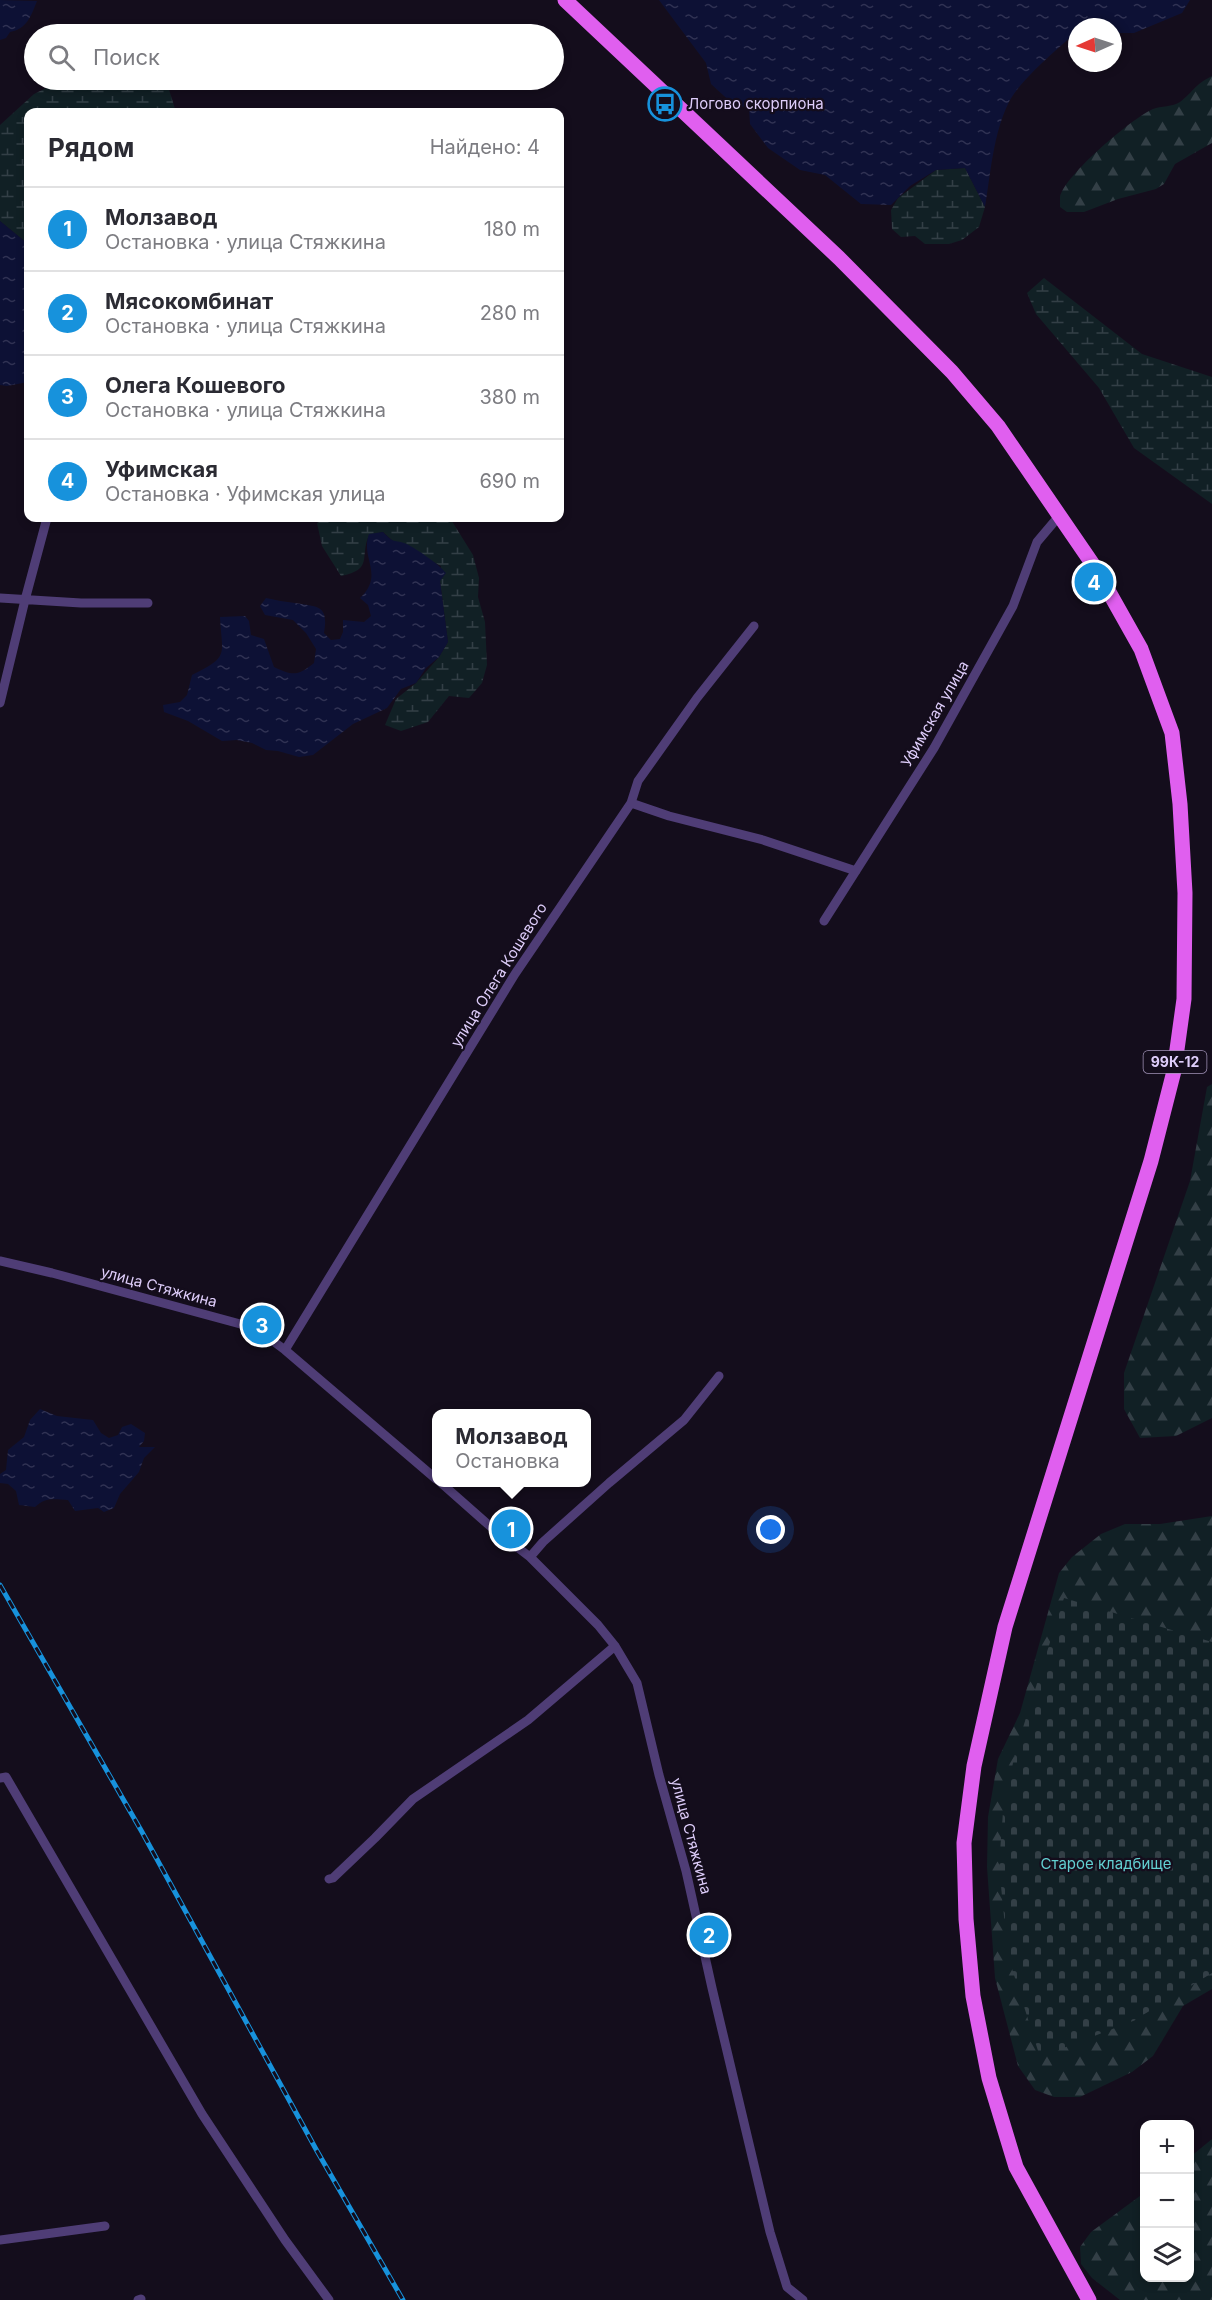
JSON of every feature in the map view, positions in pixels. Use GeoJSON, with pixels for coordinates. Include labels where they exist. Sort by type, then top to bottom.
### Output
{"type":"FeatureCollection","features":[{"type":"Feature","properties":{"kind":"main road","name":"99К-12"},"geometry":{"type":"LineString","coordinates":[[565,0],[839,258],[952,372],[998,426],[1096,569],[1141,649],[1172,733],[1180,804],[1185,893],[1184,999],[1174,1071],[1151,1161],[1005,1627],[974,1766],[964,1843],[966,1919],[973,1996],[989,2078],[1016,2167],[1089,2300]]}},
{"type":"Feature","properties":{"kind":"street","name":"Уфимская улица"},"geometry":{"type":"LineString","coordinates":[[824,921],[934,748],[1013,606],[1037,542],[1059,516]]}},
{"type":"Feature","properties":{"kind":"street"},"geometry":{"type":"LineString","coordinates":[[0,703],[24,600],[47,522]]}},
{"type":"Feature","properties":{"kind":"street"},"geometry":{"type":"LineString","coordinates":[[0,598],[148,603]]}},
{"type":"Feature","properties":{"kind":"street","name":"улица Олега Кошевого"},"geometry":{"type":"LineString","coordinates":[[285,1350],[515,974],[631,803],[638,781],[697,698],[754,626]]}},
{"type":"Feature","properties":{"kind":"street"},"geometry":{"type":"LineString","coordinates":[[631,803],[669,816],[764,840],[856,871]]}},
{"type":"Feature","properties":{"kind":"street","name":"улица Стяжкина"},"geometry":{"type":"LineString","coordinates":[[0,1261],[244,1325],[265,1335],[432,1476]]}},
{"type":"Feature","properties":{"kind":"street"},"geometry":{"type":"LineString","coordinates":[[530,1557],[576,1513],[684,1420],[719,1376]]}},
{"type":"Feature","properties":{"kind":"street","name":"улица Стяжкина"},"geometry":{"type":"LineString","coordinates":[[446,1487],[491,1527],[530,1557],[598,1625],[615,1646],[637,1683],[659,1775],[686,1871],[767,2220],[791,2300]]}},
{"type":"Feature","properties":{"kind":"street"},"geometry":{"type":"LineString","coordinates":[[329,1879],[333,1878],[413,1799],[528,1720],[615,1646]]}},
{"type":"Feature","properties":{"kind":"street"},"geometry":{"type":"LineString","coordinates":[[0,1767],[3,1777],[202,2114],[285,2240],[329,2300]]}},
{"type":"Feature","properties":{"kind":"street"},"geometry":{"type":"LineString","coordinates":[[0,2240],[105,2226]]}},
{"type":"Feature","properties":{"kind":"street"},"geometry":{"type":"LineString","coordinates":[[787,2287],[803,2300]]}},
{"type":"Feature","properties":{"kind":"green space"},"geometry":{"type":"Polygon","coordinates":[[[1212,76],[1212,143],[1175,164],[1164,184],[1156,189],[1118,199],[1084,212],[1067,212],[1060,207],[1060,197],[1073,176],[1115,135],[1153,109],[1180,102],[1198,85],[1212,76]]]}},
{"type":"Feature","properties":{"kind":"green space"},"geometry":{"type":"Polygon","coordinates":[[[42,90],[169,90],[175,108],[24,108],[24,241],[0,221],[0,125],[34,94],[42,90]]]}},
{"type":"Feature","properties":{"kind":"green space"},"geometry":{"type":"Polygon","coordinates":[[[965,168],[985,207],[979,227],[962,240],[949,244],[925,244],[915,236],[901,237],[892,229],[891,210],[898,198],[936,170],[965,168]]]}},
{"type":"Feature","properties":{"kind":"green space"},"geometry":{"type":"Polygon","coordinates":[[[1044,278],[1142,354],[1212,377],[1212,504],[1134,448],[1099,388],[1036,314],[1027,293],[1044,278]]]}},
{"type":"Feature","properties":{"kind":"green space"},"geometry":{"type":"Polygon","coordinates":[[[452,522],[473,555],[479,578],[478,597],[485,622],[487,665],[482,683],[469,698],[449,696],[428,722],[401,731],[385,725],[396,699],[416,683],[439,657],[448,642],[440,581],[441,566],[394,542],[383,532],[369,535],[362,566],[358,570],[341,576],[322,546],[317,523],[452,522]]]}},
{"type":"Feature","properties":{"kind":"green space"},"geometry":{"type":"Polygon","coordinates":[[[1212,1084],[1212,1418],[1176,1436],[1140,1438],[1124,1409],[1124,1373],[1190,1181],[1207,1087],[1212,1084]]]}},
{"type":"Feature","properties":{"kind":"green space","name":"Старое кладбище"},"geometry":{"type":"Polygon","coordinates":[[[1212,1516],[1212,1989],[1183,2006],[1153,2056],[1132,2072],[1080,2097],[1054,2097],[1035,2090],[1018,2066],[995,1978],[987,1867],[988,1817],[998,1759],[1020,1713],[1059,1573],[1072,1557],[1101,1534],[1125,1524],[1160,1524],[1212,1516]]]}},
{"type":"Feature","properties":{"kind":"green space","name":"Старое кладбище"},"geometry":{"type":"Polygon","coordinates":[[[1064,1598],[1212,1642],[1212,1973],[1133,2021],[1040,2057],[1008,1956],[999,1866],[1003,1812],[1015,1753],[1064,1598]]]}},
{"type":"Feature","properties":{"kind":"green space"},"geometry":{"type":"Polygon","coordinates":[[[1212,2139],[1212,2300],[1120,2300],[1092,2278],[1081,2264],[1080,2247],[1091,2232],[1140,2196],[1140,2282],[1194,2282],[1194,2154],[1212,2139]]]}},
{"type":"Feature","properties":{"kind":"water"},"geometry":{"type":"Polygon","coordinates":[[[0,0],[37,1],[24,25],[0,40],[0,0]]]}},
{"type":"Feature","properties":{"kind":"water"},"geometry":{"type":"Polygon","coordinates":[[[659,0],[1190,0],[1182,13],[1134,33],[1122,33],[1122,18],[1068,18],[1068,39],[1030,75],[1009,102],[996,140],[985,207],[965,168],[936,170],[910,186],[891,205],[861,204],[825,175],[800,170],[768,148],[750,124],[749,107],[735,106],[711,84],[706,63],[659,0]]]}},
{"type":"Feature","properties":{"kind":"water"},"geometry":{"type":"Polygon","coordinates":[[[0,221],[24,241],[24,383],[0,385],[0,221]]]}},
{"type":"Feature","properties":{"kind":"water"},"geometry":{"type":"Polygon","coordinates":[[[383,532],[392,540],[404,543],[420,552],[446,573],[440,581],[448,642],[439,657],[426,668],[416,683],[401,689],[387,708],[353,724],[313,755],[299,757],[266,750],[252,743],[237,740],[222,741],[188,721],[164,712],[163,705],[180,702],[187,695],[192,675],[213,663],[221,654],[220,617],[245,616],[249,621],[251,635],[264,639],[274,667],[291,673],[304,670],[314,663],[316,649],[306,633],[293,620],[265,615],[260,606],[266,598],[310,605],[320,609],[325,617],[324,633],[331,640],[340,639],[343,632],[343,620],[364,622],[371,616],[368,605],[360,598],[371,582],[367,543],[369,534],[383,532]]]}},
{"type":"Feature","properties":{"kind":"water"},"geometry":{"type":"Polygon","coordinates":[[[40,1409],[57,1416],[93,1420],[101,1433],[109,1438],[118,1435],[122,1427],[131,1424],[145,1433],[144,1441],[139,1447],[155,1447],[144,1458],[139,1472],[120,1494],[114,1508],[104,1512],[98,1508],[75,1511],[68,1500],[58,1499],[46,1500],[35,1507],[19,1505],[16,1491],[8,1484],[0,1483],[0,1474],[6,1470],[8,1450],[24,1437],[30,1420],[40,1409]]]}},
{"type":"Feature","properties":{"kind":"railway"},"geometry":{"type":"LineString","coordinates":[[0,1585],[142,1832],[317,2151],[403,2300]]}},
{"type":"Feature","properties":{"kind":"place","name":"Логово скорпиона"},"geometry":{"type":"Point","coordinates":[665,104]}},
{"type":"Feature","properties":{"kind":"place","name":"Уфимская"},"geometry":{"type":"Point","coordinates":[1094,582]}},
{"type":"Feature","properties":{"kind":"place","name":"Олега Кошевого"},"geometry":{"type":"Point","coordinates":[262,1325]}},
{"type":"Feature","properties":{"kind":"place","name":"Молзавод"},"geometry":{"type":"Point","coordinates":[511,1529]}},
{"type":"Feature","properties":{"kind":"place","name":"Мясокомбинат"},"geometry":{"type":"Point","coordinates":[709,1935]}}]}
